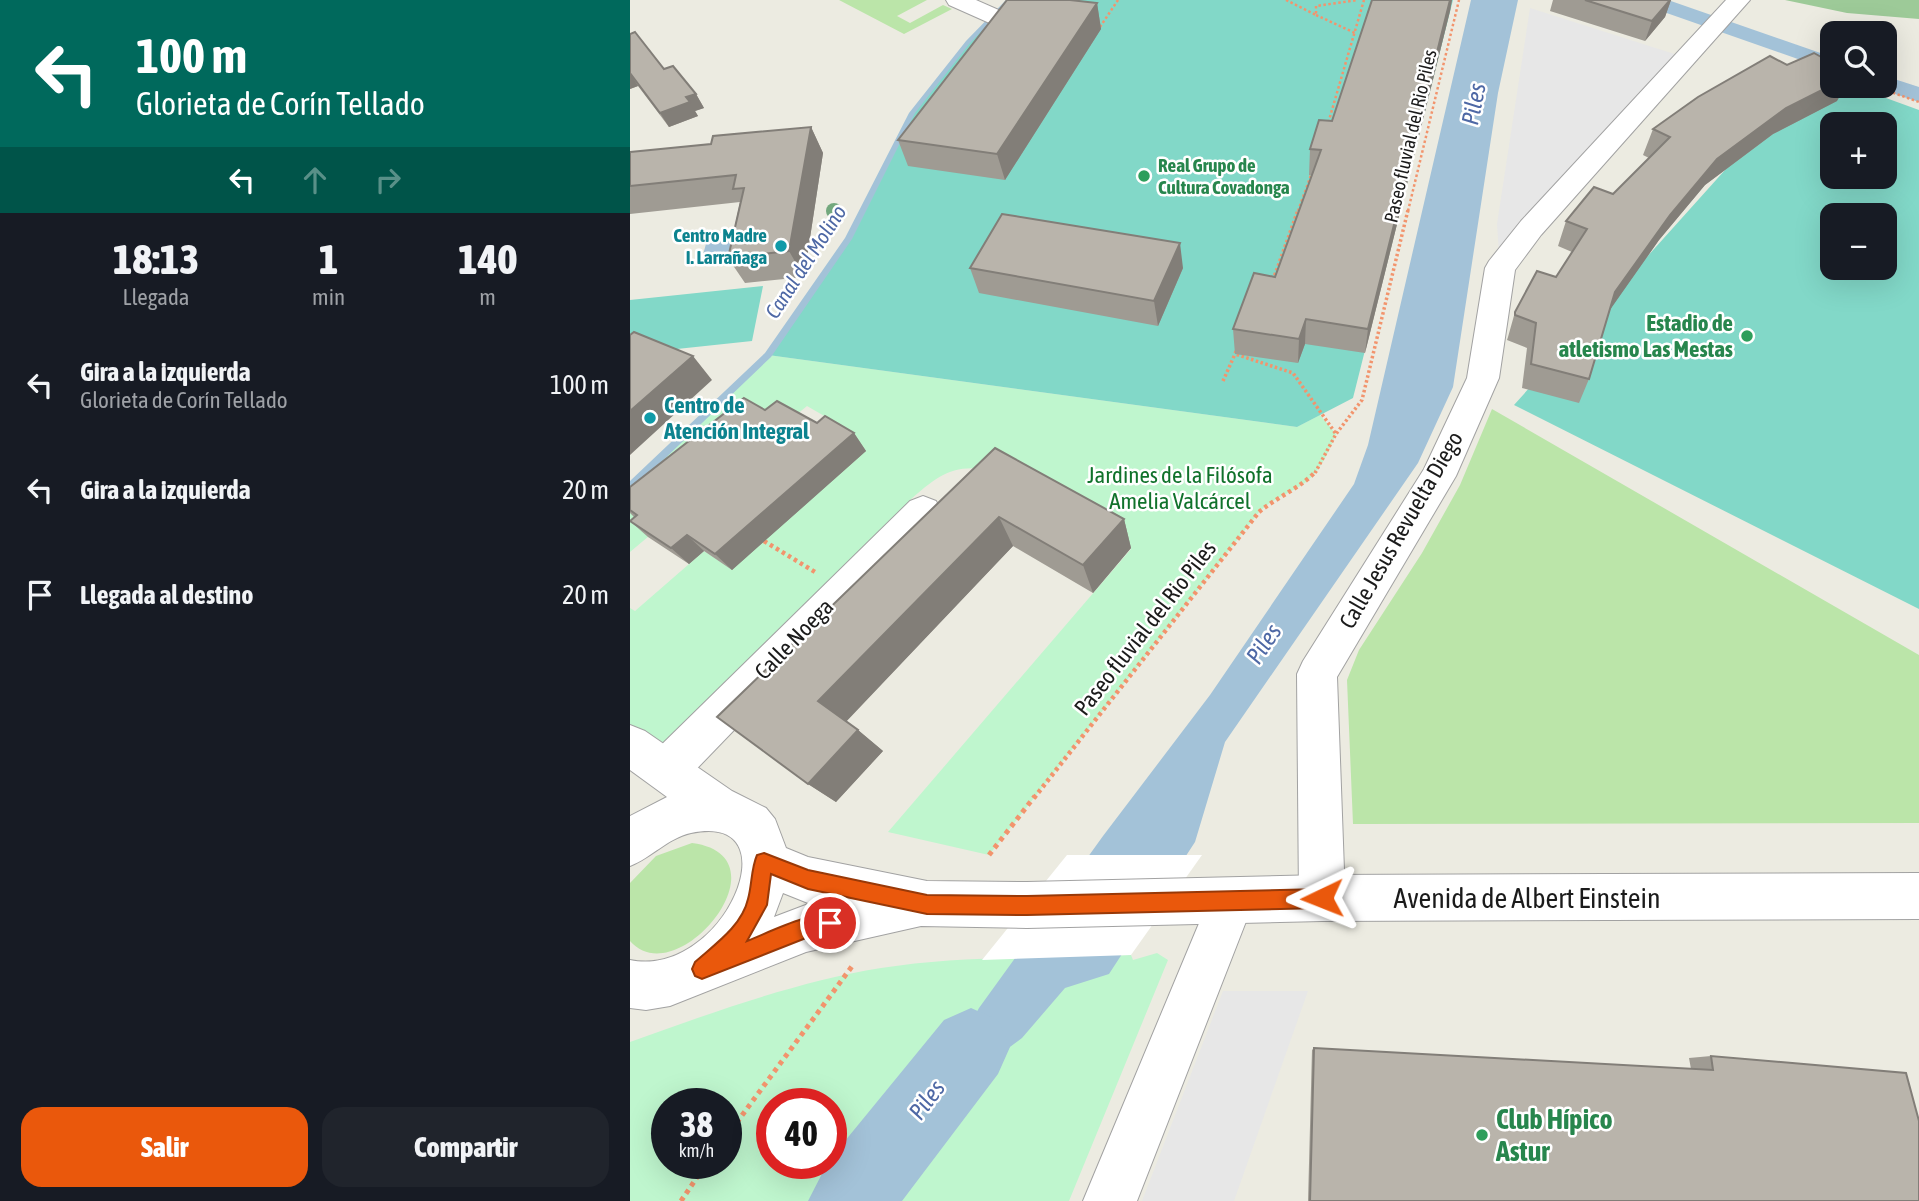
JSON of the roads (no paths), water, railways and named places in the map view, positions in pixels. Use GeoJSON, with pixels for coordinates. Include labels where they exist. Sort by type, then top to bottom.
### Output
{"type":"FeatureCollection","features":[{"type":"Feature","properties":{"kind":"street"},"geometry":{"type":"LineString","coordinates":[[957,0],[995,16]]}},
{"type":"Feature","properties":{"kind":"street","name":"Calle Jesus Revuelta Diego"},"geometry":{"type":"LineString","coordinates":[[1322,898],[1317,674],[1438,476],[1483,378],[1500,268],[1531,228],[1725,16]]}},
{"type":"Feature","properties":{"kind":"street","name":"Calle Noega"},"geometry":{"type":"LineString","coordinates":[[667,769],[923,511]]}},
{"type":"Feature","properties":{"kind":"street"},"geometry":{"type":"LineString","coordinates":[[630,745],[716,806],[742,817],[760,835],[764,862],[757,905],[740,935],[702,969]]}},
{"type":"Feature","properties":{"kind":"street"},"geometry":{"type":"LineString","coordinates":[[630,844],[650,826],[716,806]]}},
{"type":"Feature","properties":{"kind":"street","name":"Avenida de Albert Einstein"},"geometry":{"type":"LineString","coordinates":[[764,862],[808,880],[927,904],[1027,905],[1322,898],[1919,896]]}},
{"type":"Feature","properties":{"kind":"street"},"geometry":{"type":"LineString","coordinates":[[1110,1201],[1231,901]]}},
{"type":"Feature","properties":{"kind":"street"},"geometry":{"type":"LineString","coordinates":[[630,984],[638,986],[670,983],[806,928],[927,904]]}},
{"type":"Feature","properties":{"kind":"water"},"geometry":{"type":"Polygon","coordinates":[[[1471,0],[1518,0],[1498,93],[1453,387],[1418,463],[1225,742],[1195,842],[1109,974],[1065,988],[1022,1038],[922,1112],[979,1008],[1103,836],[1210,695],[1354,484],[1368,445],[1471,0]]]}},
{"type":"Feature","properties":{"kind":"water"},"geometry":{"type":"Polygon","coordinates":[[[735,231],[728,260],[701,262],[709,233],[735,231]]]}},
{"type":"Feature","properties":{"kind":"waterway","name":"Canal del Molino"},"geometry":{"type":"LineString","coordinates":[[630,486],[768,355],[848,239],[912,113],[968,42],[1009,0]]}},
{"type":"Feature","properties":{"kind":"waterway"},"geometry":{"type":"LineString","coordinates":[[1648,0],[1820,60]]}},
{"type":"Feature","properties":{"kind":"waterway"},"geometry":{"type":"LineString","coordinates":[[1897,87],[1919,95]]}},
{"type":"Feature","properties":{"kind":"waterway","name":"Piles"},"geometry":{"type":"LineString","coordinates":[[850,1201],[971,1047]]}},
{"type":"Feature","properties":{"kind":"place","name":"Real Grupo de Cultura Covadonga"},"geometry":{"type":"Point","coordinates":[1144,176]}},
{"type":"Feature","properties":{"kind":"place","name":"Centro Madre I. Larrañaga"},"geometry":{"type":"Point","coordinates":[781,246]}},
{"type":"Feature","properties":{"kind":"place","name":"Estadio de atletismo Las Mestas"},"geometry":{"type":"Point","coordinates":[1747,336]}},
{"type":"Feature","properties":{"kind":"place","name":"Centro de Atención Integral"},"geometry":{"type":"Point","coordinates":[650,418]}},
{"type":"Feature","properties":{"kind":"place","name":"Club Hípico Astur"},"geometry":{"type":"Point","coordinates":[1482,1135]}},
{"type":"Feature","properties":{"kind":"park label","name":"Jardines de la Filósofa Amelia Valcárcel"},"geometry":{"type":"Point","coordinates":[1180,488]}}]}
